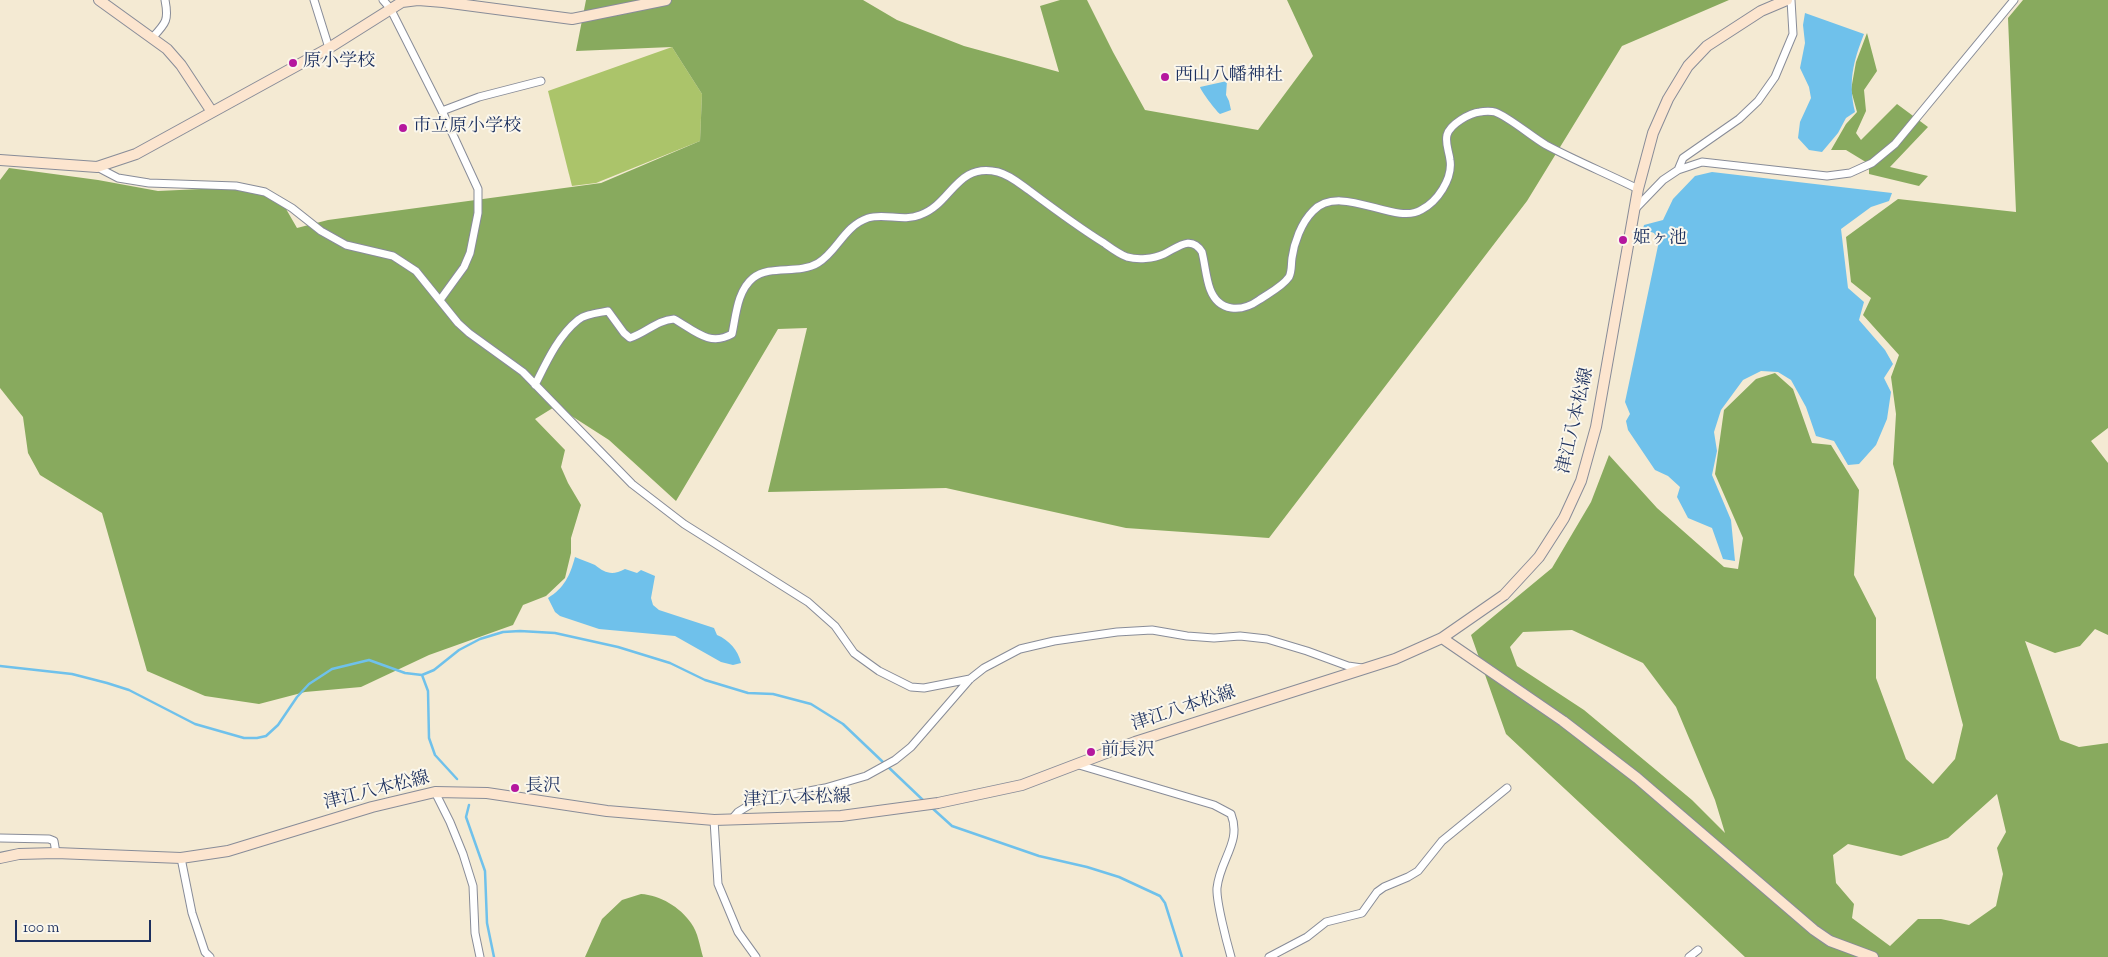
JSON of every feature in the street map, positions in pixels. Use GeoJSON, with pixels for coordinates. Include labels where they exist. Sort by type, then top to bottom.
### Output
{"type":"FeatureCollection","features":[{"type":"Feature","properties":{"kind":"main road"},"geometry":{"type":"LineString","coordinates":[[98,0],[153,37],[167,49],[181,65],[212,112]]}},
{"type":"Feature","properties":{"kind":"main road"},"geometry":{"type":"LineString","coordinates":[[0,160],[98,167],[136,154],[329,48],[402,2],[418,0],[572,19],[666,0]]}},
{"type":"Feature","properties":{"kind":"main road","name":"津江八本松線"},"geometry":{"type":"LineString","coordinates":[[0,858],[19,854],[56,853],[181,858],[228,851],[372,807],[435,792],[487,793],[607,811],[714,820],[841,816],[938,803],[1022,786],[1135,742],[1395,659],[1442,638],[1504,596],[1540,557],[1564,518],[1578,488],[1596,428],[1638,189],[1653,133],[1668,99],[1688,66],[1716,38],[1761,11],[1787,0]]}},
{"type":"Feature","properties":{"kind":"main road"},"geometry":{"type":"LineString","coordinates":[[1442,638],[1563,721],[1637,778],[1814,930],[1830,941],[1873,957]]}},
{"type":"Feature","properties":{"kind":"street"},"geometry":{"type":"LineString","coordinates":[[153,37],[165,24],[168,16],[165,0]]}},
{"type":"Feature","properties":{"kind":"street"},"geometry":{"type":"LineString","coordinates":[[314,0],[329,48]]}},
{"type":"Feature","properties":{"kind":"street"},"geometry":{"type":"LineString","coordinates":[[383,0],[390,8],[442,111],[478,189],[479,200],[470,253],[464,267],[440,300]]}},
{"type":"Feature","properties":{"kind":"street"},"geometry":{"type":"LineString","coordinates":[[1678,170],[1683,158],[1739,119],[1758,101],[1775,77],[1793,34],[1791,0]]}},
{"type":"Feature","properties":{"kind":"street"},"geometry":{"type":"LineString","coordinates":[[1635,209],[1663,180],[1678,170],[1702,162],[1827,176],[1850,173],[1872,163],[1895,144],[2014,0]]}},
{"type":"Feature","properties":{"kind":"street"},"geometry":{"type":"LineString","coordinates":[[442,111],[479,97],[542,81]]}},
{"type":"Feature","properties":{"kind":"street"},"geometry":{"type":"LineString","coordinates":[[535,385],[549,356],[564,336],[578,319],[590,315],[608,311],[624,334],[630,338],[640,335],[659,322],[674,319],[709,339],[723,339],[732,334],[738,304],[748,282],[755,277],[774,270],[811,266],[820,262],[848,230],[865,219],[878,215],[920,216],[938,205],[970,172],[984,170],[1008,176],[1124,256],[1147,258],[1162,255],[1181,244],[1191,243],[1202,252],[1210,290],[1217,301],[1227,308],[1237,309],[1250,306],[1286,281],[1290,274],[1296,238],[1313,210],[1325,203],[1341,201],[1406,214],[1413,214],[1423,210],[1439,194],[1450,173],[1451,162],[1446,143],[1448,133],[1464,118],[1480,112],[1496,112],[1545,144],[1638,189]]}},
{"type":"Feature","properties":{"kind":"street"},"geometry":{"type":"LineString","coordinates":[[98,167],[118,178],[149,183],[236,186],[265,192],[292,208],[346,246],[393,256],[416,271],[458,324],[523,372],[632,484],[656,504],[808,602],[835,626],[854,653],[879,671],[911,687],[924,688],[970,679]]}},
{"type":"Feature","properties":{"kind":"street"},"geometry":{"type":"LineString","coordinates":[[732,819],[738,812],[756,801],[824,788],[858,778],[895,760],[912,747],[970,679],[984,668],[1020,648],[1063,639],[1117,632],[1152,630],[1187,636],[1214,638],[1240,636],[1267,639],[1348,666],[1365,669]]}},
{"type":"Feature","properties":{"kind":"street"},"geometry":{"type":"LineString","coordinates":[[1079,765],[1214,805],[1231,814],[1235,824],[1234,835],[1220,870],[1216,891],[1231,957]]}},
{"type":"Feature","properties":{"kind":"street"},"geometry":{"type":"LineString","coordinates":[[1269,957],[1307,937],[1326,922],[1362,913],[1378,892],[1384,887],[1418,871],[1442,840],[1507,788]]}},
{"type":"Feature","properties":{"kind":"street"},"geometry":{"type":"LineString","coordinates":[[435,792],[463,854],[473,886],[475,934],[480,957]]}},
{"type":"Feature","properties":{"kind":"street"},"geometry":{"type":"LineString","coordinates":[[714,820],[718,884],[738,932],[756,957]]}},
{"type":"Feature","properties":{"kind":"street"},"geometry":{"type":"LineString","coordinates":[[0,838],[54,841],[56,853]]}},
{"type":"Feature","properties":{"kind":"street"},"geometry":{"type":"LineString","coordinates":[[181,858],[192,913],[205,952],[210,957]]}},
{"type":"Feature","properties":{"kind":"street"},"geometry":{"type":"LineString","coordinates":[[1689,957],[1698,950]]}},
{"type":"Feature","properties":{"kind":"green space"},"geometry":{"type":"Polygon","coordinates":[[[586,0],[863,0],[897,20],[964,46],[1059,72],[1040,6],[1060,0],[1087,0],[1145,110],[1258,130],[1313,56],[1287,0],[1729,0],[1622,46],[1527,201],[1269,538],[1126,528],[946,488],[768,492],[807,328],[778,329],[676,501],[609,440],[556,406],[535,419],[565,450],[561,467],[581,505],[571,538],[571,553],[565,578],[546,596],[523,605],[513,625],[429,655],[361,687],[305,692],[259,704],[205,696],[147,671],[102,513],[40,475],[28,453],[23,417],[0,388],[0,180],[9,168],[98,180],[158,191],[244,187],[282,202],[297,228],[328,220],[601,183],[700,141],[702,94],[672,47],[576,51],[586,0]]]}},
{"type":"Feature","properties":{"kind":"green space"},"geometry":{"type":"Polygon","coordinates":[[[2023,0],[2108,0],[2108,428],[2091,441],[2108,463],[2108,635],[2095,629],[2080,646],[2055,653],[2025,641],[2060,740],[2079,747],[2108,743],[2108,957],[1745,957],[1506,734],[1471,635],[1552,568],[1591,502],[1609,455],[1657,508],[1724,567],[1738,569],[1743,538],[1715,474],[1724,410],[1756,379],[1775,373],[1793,389],[1812,443],[1831,445],[1859,490],[1854,575],[1876,618],[1876,678],[1906,759],[1933,784],[1955,759],[1963,725],[1893,464],[1896,414],[1891,377],[1899,355],[1863,315],[1871,298],[1851,282],[1846,237],[1898,199],[2016,212],[2008,18],[2023,0]],[[1572,630],[1523,632],[1510,647],[1517,666],[1584,710],[1692,800],[1725,833],[1715,800],[1676,707],[1643,663],[1572,630]],[[1997,794],[1948,838],[1901,856],[1848,844],[1833,855],[1836,883],[1854,904],[1852,918],[1890,946],[1918,919],[1941,919],[1969,925],[1996,906],[2003,874],[1997,848],[2006,832],[1997,794]]]}},
{"type":"Feature","properties":{"kind":"green space"},"geometry":{"type":"Polygon","coordinates":[[[1867,33],[1877,71],[1864,90],[1866,111],[1856,133],[1861,140],[1897,104],[1928,127],[1890,167],[1928,176],[1919,186],[1869,174],[1869,164],[1846,150],[1831,150],[1846,124],[1857,112],[1851,90],[1856,62],[1867,33]]]}},
{"type":"Feature","properties":{"kind":"green space"},"geometry":{"type":"Polygon","coordinates":[[[672,47],[702,94],[700,141],[596,183],[572,186],[548,91],[672,47]]]}},
{"type":"Feature","properties":{"kind":"green space"},"geometry":{"type":"Polygon","coordinates":[[[641,894],[662,899],[686,917],[695,931],[703,957],[585,957],[602,919],[622,900],[641,894]]]}},
{"type":"Feature","properties":{"kind":"water"},"geometry":{"type":"Polygon","coordinates":[[[1805,13],[1864,34],[1853,72],[1852,91],[1855,112],[1846,118],[1838,133],[1822,152],[1809,150],[1798,138],[1800,122],[1811,98],[1809,87],[1800,68],[1805,43],[1803,25],[1805,13]]]}},
{"type":"Feature","properties":{"kind":"water"},"geometry":{"type":"Polygon","coordinates":[[[1227,81],[1226,95],[1231,110],[1220,114],[1200,87],[1227,81]]]}},
{"type":"Feature","properties":{"kind":"water","name":"姫ヶ池"},"geometry":{"type":"Polygon","coordinates":[[[1712,172],[1892,193],[1889,201],[1871,207],[1841,229],[1848,288],[1864,302],[1859,320],[1885,350],[1893,364],[1884,378],[1891,392],[1887,419],[1876,445],[1859,464],[1848,465],[1834,441],[1816,436],[1806,407],[1791,380],[1778,372],[1761,371],[1743,380],[1721,410],[1714,432],[1717,451],[1712,475],[1731,520],[1735,561],[1723,559],[1712,528],[1688,518],[1677,497],[1680,487],[1668,476],[1655,470],[1628,430],[1626,421],[1630,414],[1625,402],[1659,241],[1654,233],[1643,229],[1644,225],[1663,220],[1673,199],[1695,176],[1712,172]]]}},
{"type":"Feature","properties":{"kind":"water"},"geometry":{"type":"Polygon","coordinates":[[[575,557],[609,573],[625,569],[637,573],[641,570],[655,576],[651,598],[653,605],[659,610],[714,628],[717,635],[732,646],[738,654],[741,663],[733,665],[721,662],[675,636],[599,629],[560,616],[555,612],[548,598],[566,581],[575,557]]]}},
{"type":"Feature","properties":{"kind":"waterway"},"geometry":{"type":"LineString","coordinates":[[0,666],[72,674],[107,683],[129,690],[195,724],[244,738],[257,738],[266,736],[278,725],[297,697],[309,684],[332,669],[369,660],[405,673],[422,675],[434,670],[459,650],[480,639],[503,632],[555,633],[618,647],[670,663],[705,680],[748,693],[773,694],[811,704],[843,724],[925,802]]}},
{"type":"Feature","properties":{"kind":"waterway"},"geometry":{"type":"LineString","coordinates":[[422,675],[428,691],[429,738],[435,755],[457,779]]}},
{"type":"Feature","properties":{"kind":"waterway"},"geometry":{"type":"LineString","coordinates":[[469,805],[466,817],[485,871],[487,923],[494,957]]}},
{"type":"Feature","properties":{"kind":"waterway"},"geometry":{"type":"LineString","coordinates":[[931,807],[952,826],[1039,856],[1087,867],[1119,877],[1160,896],[1165,903],[1182,957]]}},
{"type":"Feature","properties":{"kind":"place","name":"原小学校"},"geometry":{"type":"Point","coordinates":[293,63]}},
{"type":"Feature","properties":{"kind":"place","name":"西山八幡神社"},"geometry":{"type":"Point","coordinates":[1165,77]}},
{"type":"Feature","properties":{"kind":"place","name":"市立原小学校"},"geometry":{"type":"Point","coordinates":[403,128]}},
{"type":"Feature","properties":{"kind":"place","name":"姫ヶ池"},"geometry":{"type":"Point","coordinates":[1623,240]}},
{"type":"Feature","properties":{"kind":"place","name":"前長沢"},"geometry":{"type":"Point","coordinates":[1091,752]}},
{"type":"Feature","properties":{"kind":"place","name":"長沢"},"geometry":{"type":"Point","coordinates":[515,788]}}]}
